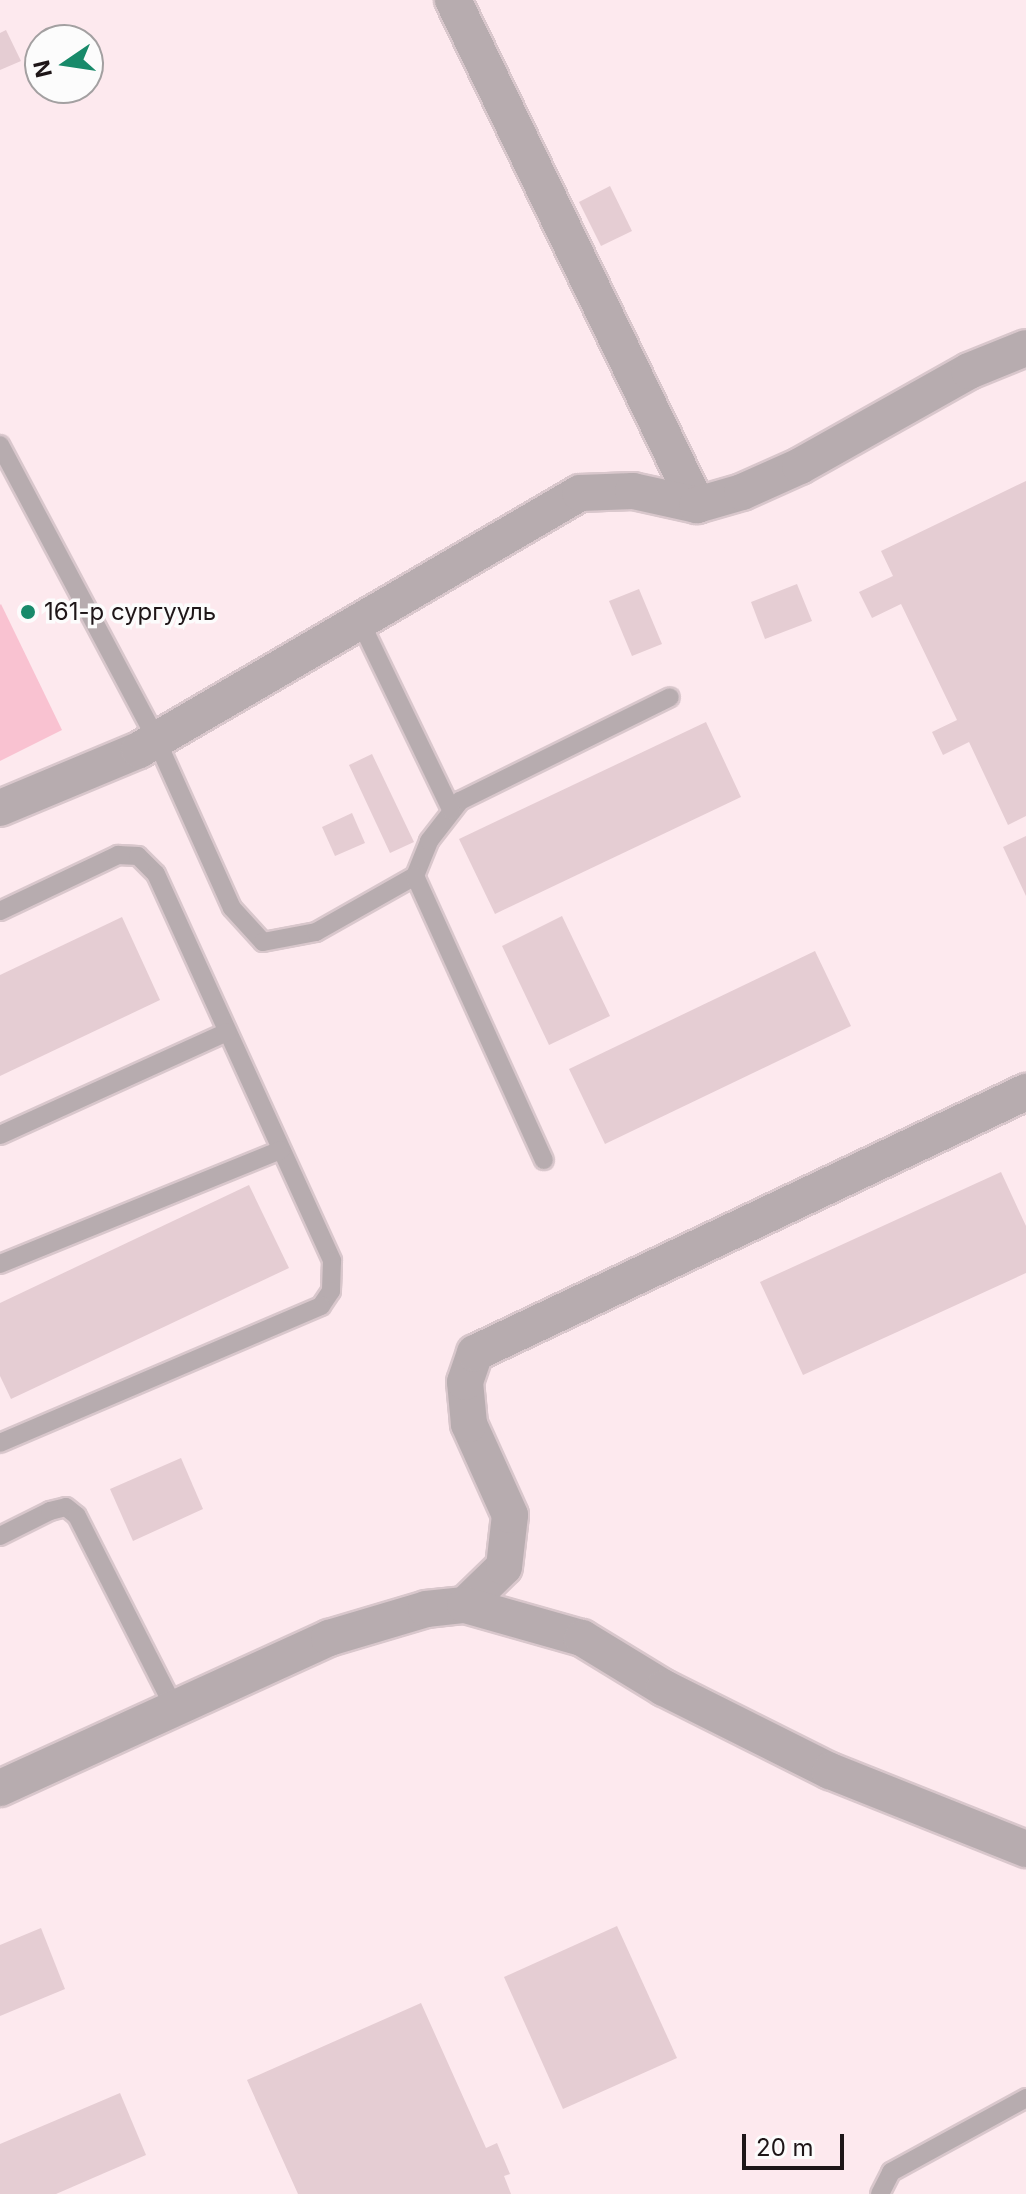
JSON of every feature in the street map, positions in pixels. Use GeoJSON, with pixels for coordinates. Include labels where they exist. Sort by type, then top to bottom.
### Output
{"type":"FeatureCollection","features":[{"type":"Feature","properties":{"kind":"street"},"geometry":{"type":"LineString","coordinates":[[453,0],[697,505]]}},
{"type":"Feature","properties":{"kind":"street"},"geometry":{"type":"LineString","coordinates":[[0,808],[156,739],[580,493],[633,491],[697,505],[800,466],[969,371],[1026,348]]}},
{"type":"Feature","properties":{"kind":"street"},"geometry":{"type":"LineString","coordinates":[[465,1605],[504,1567],[510,1515],[469,1424],[465,1382],[475,1353],[1026,1092]]}},
{"type":"Feature","properties":{"kind":"street"},"geometry":{"type":"LineString","coordinates":[[0,1788],[329,1638],[426,1609],[465,1605],[582,1638],[664,1688],[830,1771],[1026,1849]]}},
{"type":"Feature","properties":{"kind":"lane"},"geometry":{"type":"LineString","coordinates":[[0,445],[156,739],[232,908],[263,942],[316,932],[415,876],[429,841],[460,801],[670,697]]}},
{"type":"Feature","properties":{"kind":"lane"},"geometry":{"type":"LineString","coordinates":[[359,619],[452,811]]}},
{"type":"Feature","properties":{"kind":"lane"},"geometry":{"type":"LineString","coordinates":[[0,911],[118,855],[138,856],[156,874],[332,1261],[331,1291],[321,1306],[0,1443]]}},
{"type":"Feature","properties":{"kind":"lane"},"geometry":{"type":"LineString","coordinates":[[415,876],[544,1160]]}},
{"type":"Feature","properties":{"kind":"lane"},"geometry":{"type":"LineString","coordinates":[[0,1135],[227,1032]]}},
{"type":"Feature","properties":{"kind":"lane"},"geometry":{"type":"LineString","coordinates":[[0,1264],[281,1150]]}},
{"type":"Feature","properties":{"kind":"lane"},"geometry":{"type":"LineString","coordinates":[[0,1536],[50,1511],[66,1507],[77,1516],[175,1709]]}},
{"type":"Feature","properties":{"kind":"lane"},"geometry":{"type":"LineString","coordinates":[[880,2194],[891,2172],[1026,2098]]}},
{"type":"Feature","properties":{"kind":"shaded area"},"geometry":{"type":"Polygon","coordinates":[[[0,605],[62,730],[0,761],[0,605]]]}},
{"type":"Feature","properties":{"kind":"building"},"geometry":{"type":"Polygon","coordinates":[[[6,30],[21,61],[0,70],[0,33],[6,30]]]}},
{"type":"Feature","properties":{"kind":"building"},"geometry":{"type":"Polygon","coordinates":[[[610,186],[632,231],[601,246],[579,202],[610,186]]]}},
{"type":"Feature","properties":{"kind":"building"},"geometry":{"type":"Polygon","coordinates":[[[1026,481],[1026,816],[1008,825],[969,742],[943,755],[932,732],[957,720],[901,604],[872,618],[859,592],[893,576],[881,551],[1026,481]]]}},
{"type":"Feature","properties":{"kind":"building"},"geometry":{"type":"Polygon","coordinates":[[[797,584],[812,621],[765,639],[751,602],[797,584]]]}},
{"type":"Feature","properties":{"kind":"building"},"geometry":{"type":"Polygon","coordinates":[[[639,589],[662,644],[632,656],[609,601],[639,589]]]}},
{"type":"Feature","properties":{"kind":"building"},"geometry":{"type":"Polygon","coordinates":[[[706,722],[741,797],[495,914],[459,839],[706,722]]]}},
{"type":"Feature","properties":{"kind":"building"},"geometry":{"type":"Polygon","coordinates":[[[372,754],[414,842],[390,853],[349,765],[372,754]]]}},
{"type":"Feature","properties":{"kind":"building"},"geometry":{"type":"Polygon","coordinates":[[[352,813],[365,843],[335,856],[322,827],[352,813]]]}},
{"type":"Feature","properties":{"kind":"building"},"geometry":{"type":"Polygon","coordinates":[[[1026,836],[1026,896],[1003,847],[1026,836]]]}},
{"type":"Feature","properties":{"kind":"building"},"geometry":{"type":"Polygon","coordinates":[[[562,916],[610,1016],[549,1045],[502,946],[562,916]]]}},
{"type":"Feature","properties":{"kind":"building"},"geometry":{"type":"Polygon","coordinates":[[[122,917],[160,1000],[0,1076],[0,975],[122,917]]]}},
{"type":"Feature","properties":{"kind":"building"},"geometry":{"type":"Polygon","coordinates":[[[815,951],[851,1026],[605,1144],[569,1069],[815,951]]]}},
{"type":"Feature","properties":{"kind":"building"},"geometry":{"type":"Polygon","coordinates":[[[1001,1172],[1026,1226],[1026,1273],[803,1375],[760,1282],[1001,1172]]]}},
{"type":"Feature","properties":{"kind":"building"},"geometry":{"type":"Polygon","coordinates":[[[249,1185],[289,1268],[11,1399],[0,1376],[0,1303],[249,1185]]]}},
{"type":"Feature","properties":{"kind":"building"},"geometry":{"type":"Polygon","coordinates":[[[181,1458],[203,1509],[133,1541],[110,1489],[181,1458]]]}},
{"type":"Feature","properties":{"kind":"building"},"geometry":{"type":"Polygon","coordinates":[[[617,1926],[677,2058],[563,2109],[504,1977],[617,1926]]]}},
{"type":"Feature","properties":{"kind":"building"},"geometry":{"type":"Polygon","coordinates":[[[41,1928],[65,1989],[0,2016],[0,1945],[41,1928]]]}},
{"type":"Feature","properties":{"kind":"building"},"geometry":{"type":"Polygon","coordinates":[[[421,2003],[486,2148],[497,2143],[510,2174],[504,2176],[511,2194],[298,2194],[247,2080],[421,2003]]]}},
{"type":"Feature","properties":{"kind":"building"},"geometry":{"type":"Polygon","coordinates":[[[120,2093],[146,2155],[56,2194],[0,2194],[0,2144],[120,2093]]]}},
{"type":"Feature","properties":{"kind":"place","name":"161-р сургууль"},"geometry":{"type":"Point","coordinates":[28,612]}}]}
